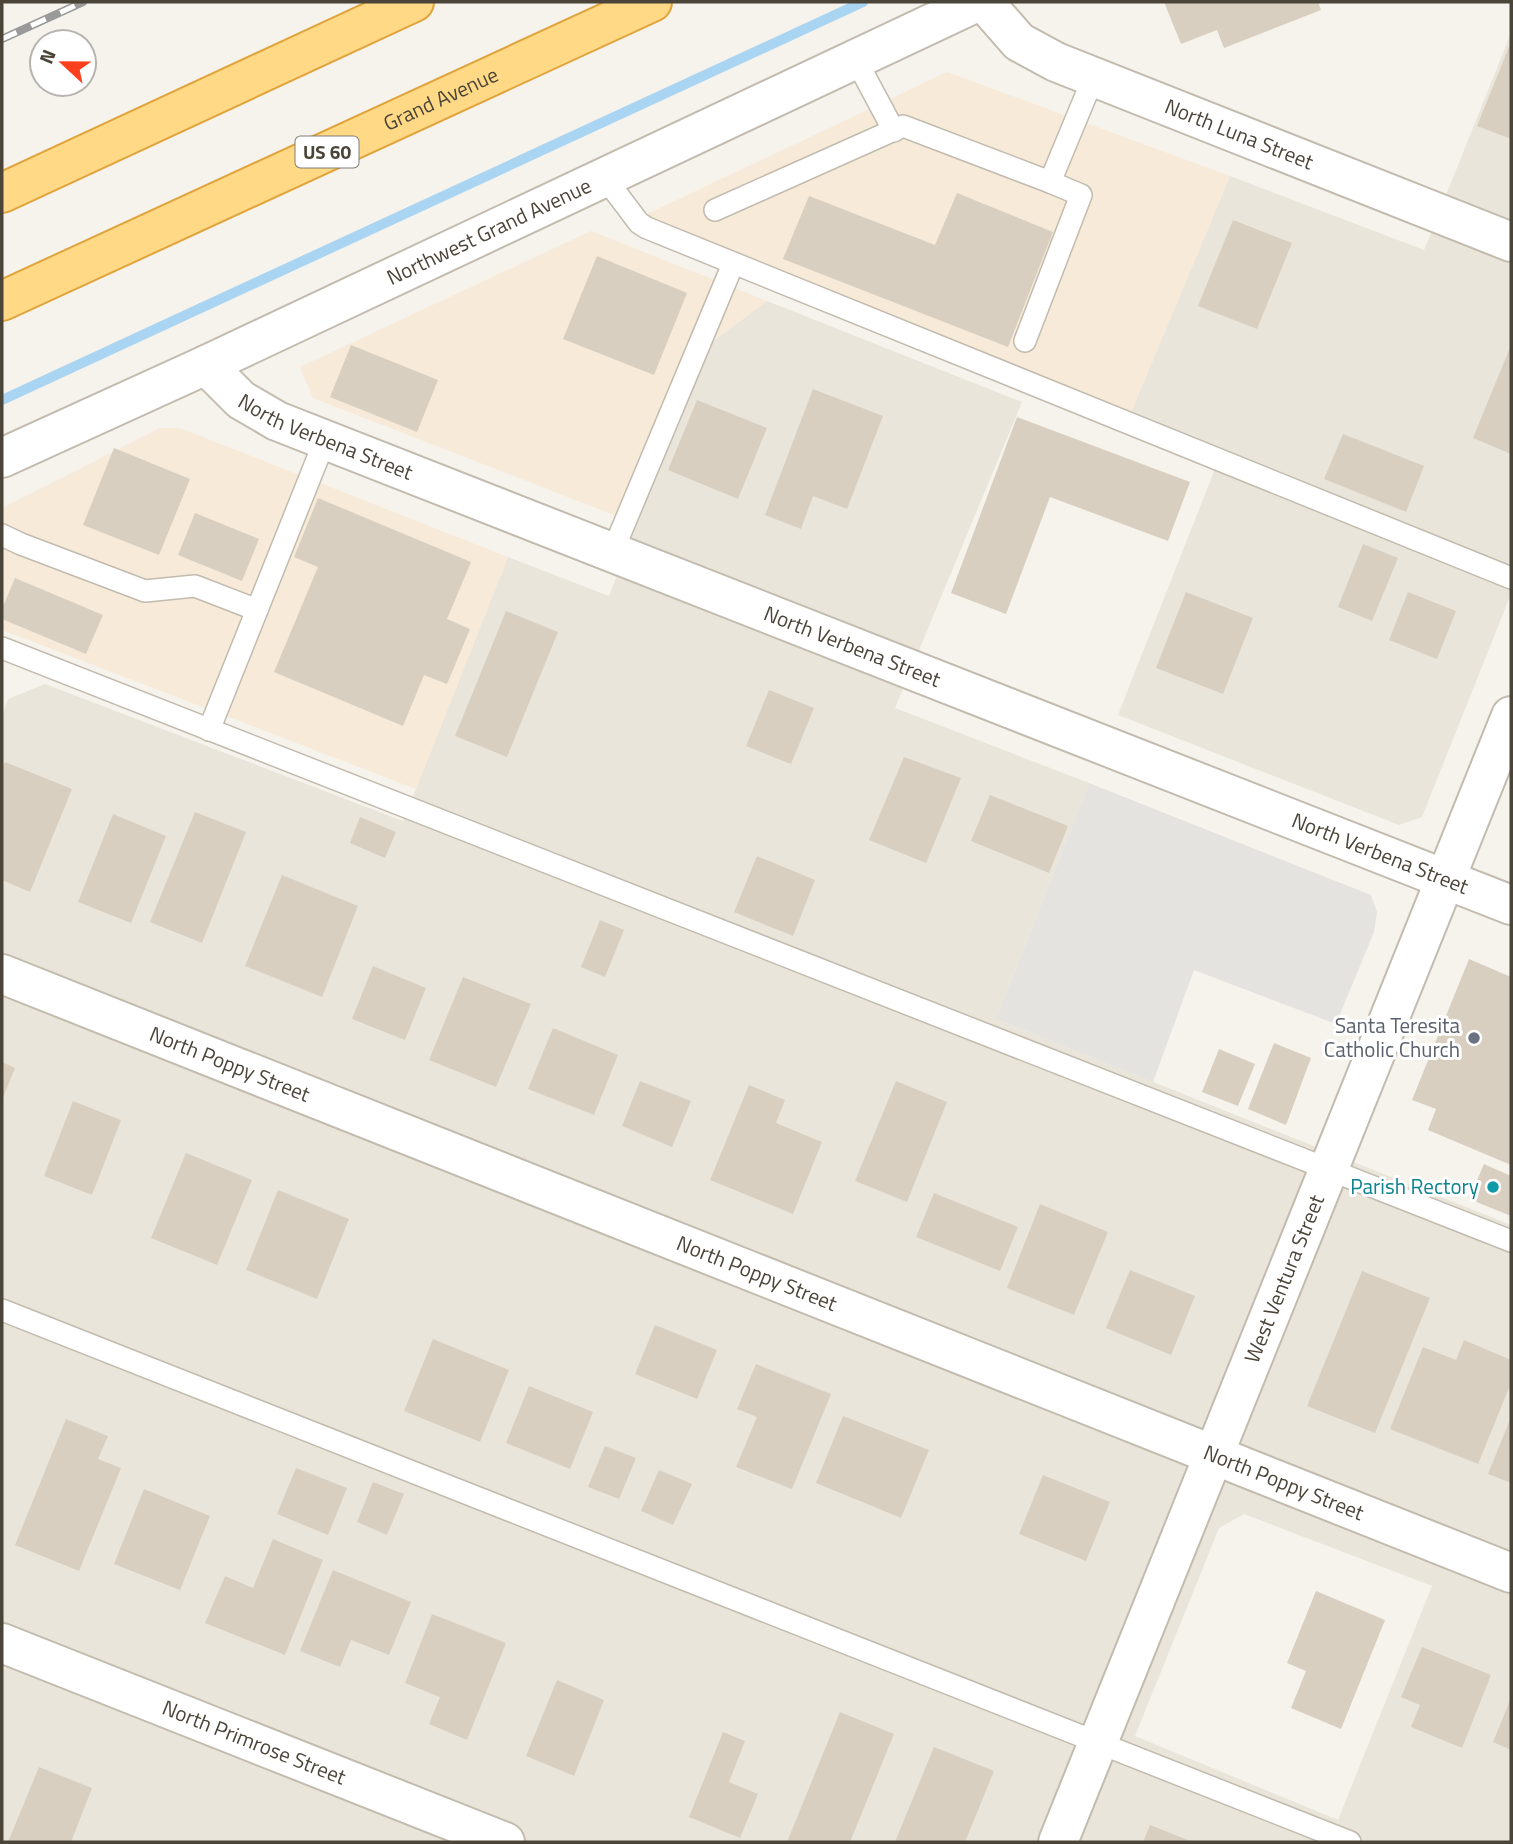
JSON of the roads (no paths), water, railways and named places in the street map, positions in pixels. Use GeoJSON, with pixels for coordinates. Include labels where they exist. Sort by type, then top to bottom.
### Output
{"type":"FeatureCollection","features":[{"type":"Feature","properties":{"kind":"highway"},"geometry":{"type":"LineString","coordinates":[[2,193],[414,2]]}},
{"type":"Feature","properties":{"kind":"highway","name":"Grand Avenue"},"geometry":{"type":"LineString","coordinates":[[2,302],[652,2]]}},
{"type":"Feature","properties":{"kind":"street","name":"Northwest Grand Avenue"},"geometry":{"type":"LineString","coordinates":[[2,458],[206,365],[977,2]]}},
{"type":"Feature","properties":{"kind":"street","name":"North Luna Street"},"geometry":{"type":"LineString","coordinates":[[985,2],[1019,42],[1056,62],[1511,242]]}},
{"type":"Feature","properties":{"kind":"street","name":"North Verbena Street"},"geometry":{"type":"LineString","coordinates":[[206,365],[241,400],[277,421],[1511,905]]}},
{"type":"Feature","properties":{"kind":"street","name":"West Ventura Street"},"geometry":{"type":"LineString","coordinates":[[1058,1842],[1511,716]]}},
{"type":"Feature","properties":{"kind":"street","name":"North Poppy Street"},"geometry":{"type":"LineString","coordinates":[[2,974],[1511,1573]]}},
{"type":"Feature","properties":{"kind":"street","name":"North Primrose Street"},"geometry":{"type":"LineString","coordinates":[[2,1643],[505,1842]]}},
{"type":"Feature","properties":{"kind":"lane"},"geometry":{"type":"LineString","coordinates":[[856,60],[894,131]]}},
{"type":"Feature","properties":{"kind":"lane"},"geometry":{"type":"LineString","coordinates":[[1050,182],[1094,76]]}},
{"type":"Feature","properties":{"kind":"lane"},"geometry":{"type":"LineString","coordinates":[[715,210],[903,127],[1081,195],[1025,341]]}},
{"type":"Feature","properties":{"kind":"lane"},"geometry":{"type":"LineString","coordinates":[[605,178],[639,223],[646,228],[1511,578]]}},
{"type":"Feature","properties":{"kind":"lane"},"geometry":{"type":"LineString","coordinates":[[612,553],[733,264]]}},
{"type":"Feature","properties":{"kind":"lane"},"geometry":{"type":"LineString","coordinates":[[209,730],[325,440]]}},
{"type":"Feature","properties":{"kind":"lane"},"geometry":{"type":"LineString","coordinates":[[2,535],[145,591],[195,586],[257,610]]}},
{"type":"Feature","properties":{"kind":"lane"},"geometry":{"type":"LineString","coordinates":[[3,652],[209,730],[1511,1241]]}},
{"type":"Feature","properties":{"kind":"lane"},"geometry":{"type":"LineString","coordinates":[[2,1310],[1350,1842]]}},
{"type":"Feature","properties":{"kind":"waterway"},"geometry":{"type":"LineString","coordinates":[[2,400],[863,2]]}},
{"type":"Feature","properties":{"kind":"railway"},"geometry":{"type":"LineString","coordinates":[[2,39],[83,2]]}},
{"type":"Feature","properties":{"kind":"place","name":"Santa Teresita Catholic Church"},"geometry":{"type":"Point","coordinates":[1474,1038]}},
{"type":"Feature","properties":{"kind":"place","name":"Parish Rectory"},"geometry":{"type":"Point","coordinates":[1493,1187]}}]}
